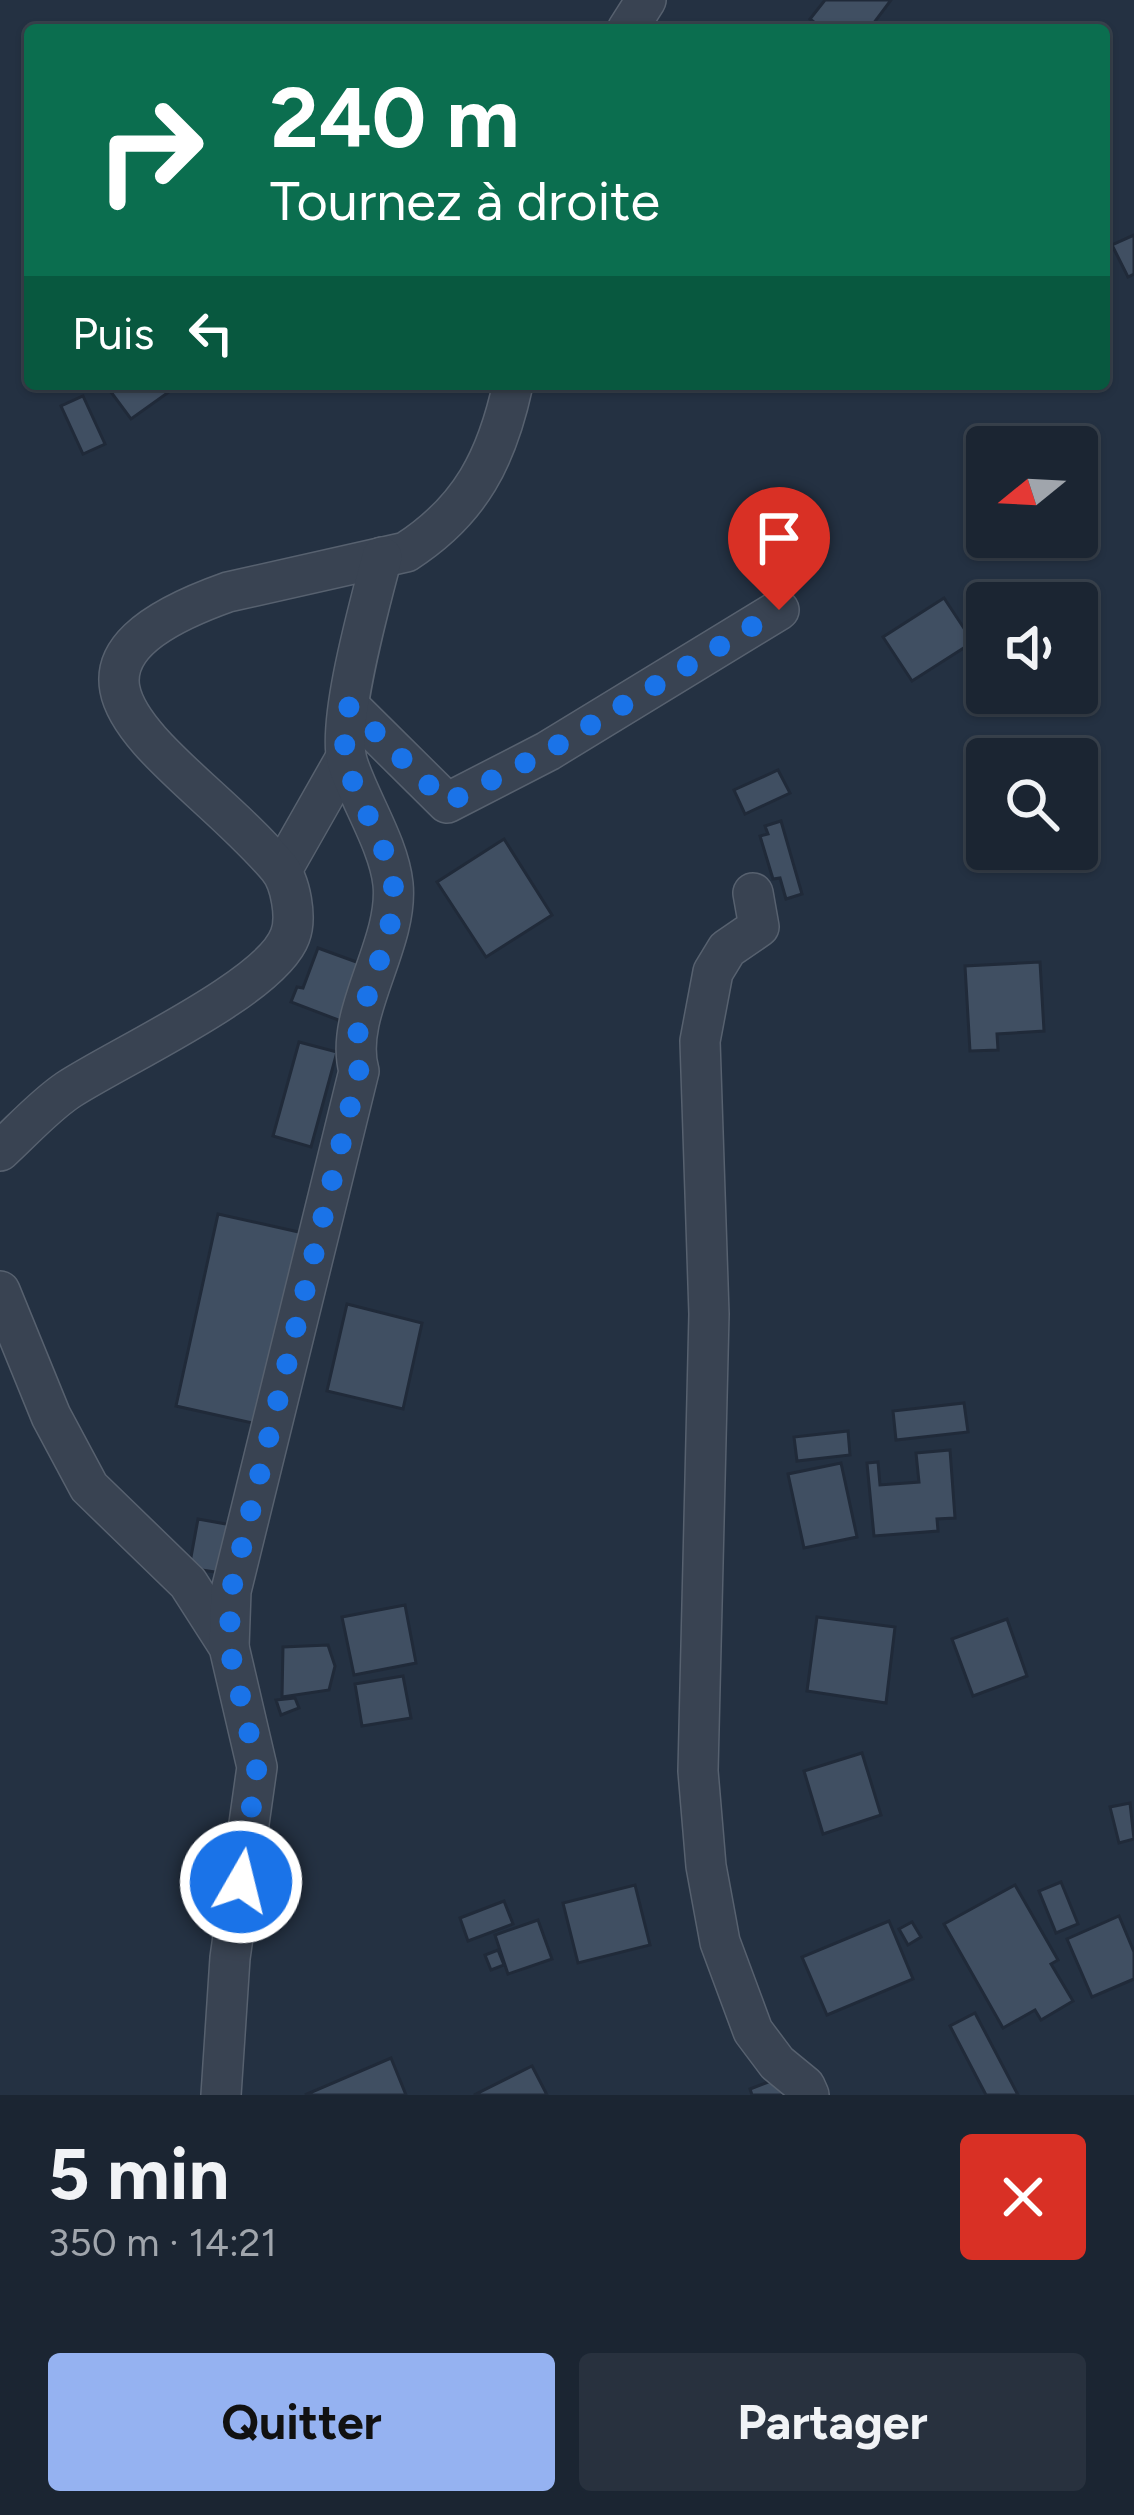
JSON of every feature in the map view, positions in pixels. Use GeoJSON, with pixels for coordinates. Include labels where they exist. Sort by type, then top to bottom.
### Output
{"type":"FeatureCollection","features":[{"type":"Feature","properties":{"kind":"street"},"geometry":{"type":"LineString","coordinates":[[86,646],[99,635],[163,607],[406,552],[439,531],[477,487],[505,420],[512,390]]}},
{"type":"Feature","properties":{"kind":"street"},"geometry":{"type":"LineString","coordinates":[[282,870],[345,759],[349,706],[382,557]]}},
{"type":"Feature","properties":{"kind":"street"},"geometry":{"type":"LineString","coordinates":[[349,706],[447,803],[548,751],[779,610]]}},
{"type":"Feature","properties":{"kind":"street"},"geometry":{"type":"LineString","coordinates":[[0,1151],[64,1093],[243,986],[282,954],[292,932],[292,905],[282,870],[226,822],[94,730]]}},
{"type":"Feature","properties":{"kind":"street"},"geometry":{"type":"LineString","coordinates":[[221,2095],[230,1958],[257,1767],[229,1647],[231,1591],[359,1071],[353,1050],[385,940],[393,885],[368,808],[345,759]]}},
{"type":"Feature","properties":{"kind":"street"},"geometry":{"type":"LineString","coordinates":[[753,893],[759,927],[728,949],[712,972],[700,1042],[710,1314],[698,1771],[706,1866],[720,1942],[753,2031],[809,2095]]}},
{"type":"Feature","properties":{"kind":"street"},"geometry":{"type":"LineString","coordinates":[[0,1291],[51,1416],[89,1486],[188,1583],[229,1647]]}},
{"type":"Feature","properties":{"kind":"building"},"geometry":{"type":"Polygon","coordinates":[[[825,0],[891,0],[873,24],[816,24],[810,19],[825,0]]]}},
{"type":"Feature","properties":{"kind":"building"},"geometry":{"type":"Polygon","coordinates":[[[1134,235],[1134,274],[1128,277],[1112,245],[1134,235]]]}},
{"type":"Feature","properties":{"kind":"building"},"geometry":{"type":"Polygon","coordinates":[[[109,390],[172,390],[131,419],[109,390]]]}},
{"type":"Feature","properties":{"kind":"building"},"geometry":{"type":"Polygon","coordinates":[[[83,396],[105,444],[83,454],[61,406],[83,396]]]}},
{"type":"Feature","properties":{"kind":"building"},"geometry":{"type":"Polygon","coordinates":[[[944,598],[966,631],[966,646],[912,681],[883,637],[944,598]]]}},
{"type":"Feature","properties":{"kind":"building"},"geometry":{"type":"Polygon","coordinates":[[[778,770],[790,793],[745,814],[734,790],[778,770]]]}},
{"type":"Feature","properties":{"kind":"building"},"geometry":{"type":"Polygon","coordinates":[[[781,821],[802,894],[786,899],[780,878],[773,879],[760,836],[768,834],[765,826],[781,821]]]}},
{"type":"Feature","properties":{"kind":"building"},"geometry":{"type":"Polygon","coordinates":[[[504,839],[552,915],[486,957],[437,882],[504,839]]]}},
{"type":"Feature","properties":{"kind":"building"},"geometry":{"type":"Polygon","coordinates":[[[318,948],[362,964],[341,1021],[291,1002],[297,987],[303,988],[318,948]]]}},
{"type":"Feature","properties":{"kind":"building"},"geometry":{"type":"Polygon","coordinates":[[[1040,962],[1044,1031],[997,1034],[998,1050],[970,1051],[965,966],[1040,962]]]}},
{"type":"Feature","properties":{"kind":"building"},"geometry":{"type":"Polygon","coordinates":[[[299,1042],[337,1052],[311,1147],[273,1136],[299,1042]]]}},
{"type":"Feature","properties":{"kind":"building"},"geometry":{"type":"Polygon","coordinates":[[[218,1214],[303,1233],[262,1425],[176,1406],[218,1214]]]}},
{"type":"Feature","properties":{"kind":"building"},"geometry":{"type":"Polygon","coordinates":[[[347,1304],[422,1323],[403,1409],[327,1391],[347,1304]]]}},
{"type":"Feature","properties":{"kind":"building"},"geometry":{"type":"Polygon","coordinates":[[[964,1403],[968,1432],[896,1440],[893,1411],[964,1403]]]}},
{"type":"Feature","properties":{"kind":"building"},"geometry":{"type":"Polygon","coordinates":[[[848,1431],[850,1455],[797,1461],[794,1437],[848,1431]]]}},
{"type":"Feature","properties":{"kind":"building"},"geometry":{"type":"Polygon","coordinates":[[[950,1450],[955,1518],[937,1519],[938,1531],[874,1536],[867,1463],[878,1462],[880,1485],[919,1482],[916,1453],[950,1450]]]}},
{"type":"Feature","properties":{"kind":"building"},"geometry":{"type":"Polygon","coordinates":[[[841,1463],[857,1537],[804,1548],[788,1474],[841,1463]]]}},
{"type":"Feature","properties":{"kind":"building"},"geometry":{"type":"Polygon","coordinates":[[[198,1519],[237,1526],[228,1574],[189,1568],[198,1519]]]}},
{"type":"Feature","properties":{"kind":"building"},"geometry":{"type":"Polygon","coordinates":[[[405,1605],[416,1663],[354,1675],[342,1617],[405,1605]]]}},
{"type":"Feature","properties":{"kind":"building"},"geometry":{"type":"Polygon","coordinates":[[[817,1617],[895,1627],[886,1703],[807,1691],[817,1617]]]}},
{"type":"Feature","properties":{"kind":"building"},"geometry":{"type":"Polygon","coordinates":[[[1007,1619],[1027,1676],[973,1696],[952,1639],[1007,1619]]]}},
{"type":"Feature","properties":{"kind":"building"},"geometry":{"type":"Polygon","coordinates":[[[328,1645],[335,1666],[329,1690],[282,1697],[283,1647],[328,1645]]]}},
{"type":"Feature","properties":{"kind":"building"},"geometry":{"type":"Polygon","coordinates":[[[403,1676],[411,1718],[362,1726],[355,1684],[403,1676]]]}},
{"type":"Feature","properties":{"kind":"building"},"geometry":{"type":"Polygon","coordinates":[[[295,1698],[299,1708],[281,1715],[276,1700],[295,1698]]]}},
{"type":"Feature","properties":{"kind":"building"},"geometry":{"type":"Polygon","coordinates":[[[862,1753],[881,1815],[823,1834],[804,1771],[862,1753]]]}},
{"type":"Feature","properties":{"kind":"building"},"geometry":{"type":"Polygon","coordinates":[[[1130,1803],[1134,1839],[1119,1843],[1110,1807],[1130,1803]]]}},
{"type":"Feature","properties":{"kind":"building"},"geometry":{"type":"Polygon","coordinates":[[[1061,1882],[1078,1924],[1056,1933],[1039,1891],[1061,1882]]]}},
{"type":"Feature","properties":{"kind":"building"},"geometry":{"type":"Polygon","coordinates":[[[635,1885],[650,1945],[578,1963],[563,1903],[635,1885]]]}},
{"type":"Feature","properties":{"kind":"building"},"geometry":{"type":"Polygon","coordinates":[[[1015,1885],[1058,1960],[1051,1964],[1073,2001],[1041,2020],[1035,2010],[1003,2028],[944,1924],[1015,1885]]]}},
{"type":"Feature","properties":{"kind":"building"},"geometry":{"type":"Polygon","coordinates":[[[504,1901],[513,1924],[468,1941],[460,1918],[504,1901]]]}},
{"type":"Feature","properties":{"kind":"building"},"geometry":{"type":"Polygon","coordinates":[[[1119,1916],[1134,1952],[1134,1979],[1092,1997],[1067,1939],[1119,1916]]]}},
{"type":"Feature","properties":{"kind":"building"},"geometry":{"type":"Polygon","coordinates":[[[538,1920],[552,1959],[508,1974],[495,1935],[538,1920]]]}},
{"type":"Feature","properties":{"kind":"building"},"geometry":{"type":"Polygon","coordinates":[[[889,1921],[913,1979],[827,2015],[802,1957],[889,1921]]]}},
{"type":"Feature","properties":{"kind":"building"},"geometry":{"type":"Polygon","coordinates":[[[912,1922],[921,1937],[908,1945],[899,1929],[912,1922]]]}},
{"type":"Feature","properties":{"kind":"building"},"geometry":{"type":"Polygon","coordinates":[[[498,1950],[504,1965],[491,1970],[485,1955],[498,1950]]]}},
{"type":"Feature","properties":{"kind":"building"},"geometry":{"type":"Polygon","coordinates":[[[975,2013],[1018,2095],[986,2095],[950,2026],[975,2013]]]}},
{"type":"Feature","properties":{"kind":"building"},"geometry":{"type":"Polygon","coordinates":[[[391,2058],[406,2095],[305,2095],[391,2058]]]}},
{"type":"Feature","properties":{"kind":"building"},"geometry":{"type":"Polygon","coordinates":[[[532,2066],[547,2095],[474,2095],[532,2066]]]}},
{"type":"Feature","properties":{"kind":"building"},"geometry":{"type":"Polygon","coordinates":[[[779,2078],[785,2095],[752,2095],[750,2089],[779,2078]]]}},
{"type":"Feature","properties":{"kind":"route"},"geometry":{"type":"LineString","coordinates":[[241,1882],[257,1767],[229,1647],[231,1591],[359,1071],[353,1050],[385,940],[393,885],[368,808],[345,759],[349,706],[447,803],[548,751],[779,610]]}}]}
